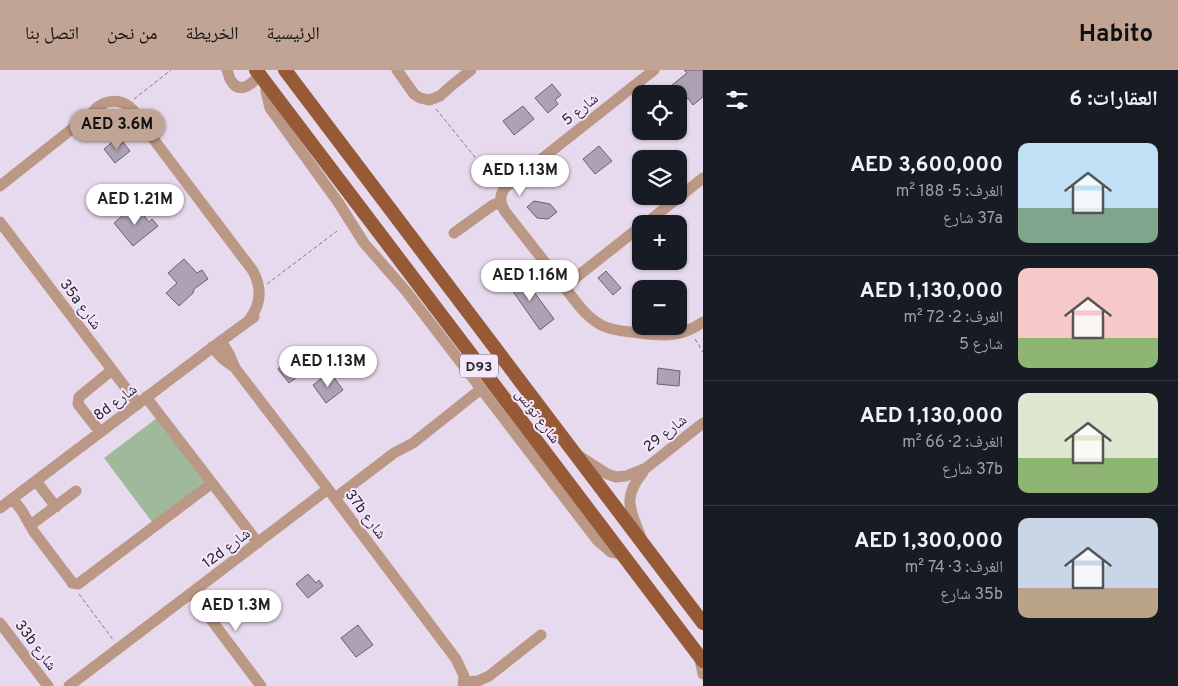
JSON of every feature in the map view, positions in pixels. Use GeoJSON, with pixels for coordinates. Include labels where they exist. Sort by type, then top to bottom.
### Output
{"type":"FeatureCollection","features":[{"type":"Feature","properties":{"kind":"main road","name":"شارع تونس"},"geometry":{"type":"LineString","coordinates":[[285,70],[703,623]]}},
{"type":"Feature","properties":{"kind":"main road","name":"شارع تونس"},"geometry":{"type":"LineString","coordinates":[[260,76],[701,658]]}},
{"type":"Feature","properties":{"kind":"street"},"geometry":{"type":"LineString","coordinates":[[227,70],[232,82],[241,88],[252,83],[260,76],[274,116],[338,202],[364,243],[406,291],[597,540],[611,552],[622,555]]}},
{"type":"Feature","properties":{"kind":"street"},"geometry":{"type":"LineString","coordinates":[[400,74],[414,94],[429,100],[440,96],[471,70]]}},
{"type":"Feature","properties":{"kind":"street","name":"شارع 5"},"geometry":{"type":"LineString","coordinates":[[654,70],[525,172],[509,182],[502,197],[504,211],[580,307],[591,318],[608,328],[664,336],[682,333],[703,322]]}},
{"type":"Feature","properties":{"kind":"street"},"geometry":{"type":"LineString","coordinates":[[400,74],[415,88],[426,92],[439,91],[451,86]]}},
{"type":"Feature","properties":{"kind":"street"},"geometry":{"type":"LineString","coordinates":[[0,186],[100,105],[108,102],[119,105],[139,120],[260,278],[264,293]]}},
{"type":"Feature","properties":{"kind":"street","name":"شارع 5"},"geometry":{"type":"LineString","coordinates":[[513,222],[507,197],[510,188],[525,172]]}},
{"type":"Feature","properties":{"kind":"street"},"geometry":{"type":"LineString","coordinates":[[656,215],[703,178]]}},
{"type":"Feature","properties":{"kind":"street"},"geometry":{"type":"LineString","coordinates":[[454,234],[502,197]]}},
{"type":"Feature","properties":{"kind":"street","name":"35a شارع"},"geometry":{"type":"LineString","coordinates":[[0,222],[112,370],[142,401],[212,483],[258,543]]}},
{"type":"Feature","properties":{"kind":"street"},"geometry":{"type":"LineString","coordinates":[[564,287],[632,233]]}},
{"type":"Feature","properties":{"kind":"street","name":"8d شارع"},"geometry":{"type":"LineString","coordinates":[[0,508],[249,320],[264,293]]}},
{"type":"Feature","properties":{"kind":"street","name":"37b شارع"},"geometry":{"type":"LineString","coordinates":[[217,344],[229,354],[235,368],[456,659],[462,670],[464,684]]}},
{"type":"Feature","properties":{"kind":"street"},"geometry":{"type":"LineString","coordinates":[[100,432],[78,404],[79,397],[112,370]]}},
{"type":"Feature","properties":{"kind":"street","name":"12d شارع"},"geometry":{"type":"LineString","coordinates":[[70,686],[258,543],[331,493],[413,443],[481,390]]}},
{"type":"Feature","properties":{"kind":"street","name":"شارع 29"},"geometry":{"type":"LineString","coordinates":[[575,454],[607,474],[616,476],[632,475],[646,468],[703,423]]}},
{"type":"Feature","properties":{"kind":"street","name":"شارع 29"},"geometry":{"type":"LineString","coordinates":[[646,468],[632,486],[629,503],[632,516],[646,548]]}},
{"type":"Feature","properties":{"kind":"street"},"geometry":{"type":"LineString","coordinates":[[36,481],[56,507]]}},
{"type":"Feature","properties":{"kind":"street"},"geometry":{"type":"LineString","coordinates":[[13,499],[34,532],[75,584],[80,583],[212,483]]}},
{"type":"Feature","properties":{"kind":"street"},"geometry":{"type":"LineString","coordinates":[[36,521],[76,491]]}},
{"type":"Feature","properties":{"kind":"street"},"geometry":{"type":"LineString","coordinates":[[191,593],[261,686]]}},
{"type":"Feature","properties":{"kind":"street","name":"33b شارع"},"geometry":{"type":"LineString","coordinates":[[0,623],[48,686]]}},
{"type":"Feature","properties":{"kind":"street"},"geometry":{"type":"LineString","coordinates":[[464,684],[489,676],[541,635]]}},
{"type":"Feature","properties":{"kind":"street"},"geometry":{"type":"LineString","coordinates":[[701,658],[703,674]]}},
{"type":"Feature","properties":{"kind":"path"},"geometry":{"type":"LineString","coordinates":[[119,105],[171,70]]}},
{"type":"Feature","properties":{"kind":"path"},"geometry":{"type":"LineString","coordinates":[[429,100],[502,197]]}},
{"type":"Feature","properties":{"kind":"path"},"geometry":{"type":"LineString","coordinates":[[264,293],[337,231]]}},
{"type":"Feature","properties":{"kind":"path"},"geometry":{"type":"LineString","coordinates":[[692,329],[703,352]]}},
{"type":"Feature","properties":{"kind":"path"},"geometry":{"type":"LineString","coordinates":[[71,581],[119,648]]}},
{"type":"Feature","properties":{"kind":"green space"},"geometry":{"type":"Polygon","coordinates":[[[157,418],[205,481],[152,522],[104,458],[157,418]]]}},
{"type":"Feature","properties":{"kind":"building"},"geometry":{"type":"Polygon","coordinates":[[[684,70],[703,70],[703,97],[693,105],[687,99],[687,85],[672,85],[687,73],[684,70]]]}},
{"type":"Feature","properties":{"kind":"building"},"geometry":{"type":"Polygon","coordinates":[[[552,84],[561,95],[555,100],[558,104],[548,113],[535,98],[552,84]]]}},
{"type":"Feature","properties":{"kind":"building"},"geometry":{"type":"Polygon","coordinates":[[[523,106],[534,119],[514,135],[503,121],[523,106]]]}},
{"type":"Feature","properties":{"kind":"building"},"geometry":{"type":"Polygon","coordinates":[[[114,141],[118,146],[123,142],[130,151],[115,163],[104,149],[114,141]]]}},
{"type":"Feature","properties":{"kind":"building"},"geometry":{"type":"Polygon","coordinates":[[[599,146],[612,161],[595,174],[583,159],[599,146]]]}},
{"type":"Feature","properties":{"kind":"building"},"geometry":{"type":"Polygon","coordinates":[[[534,201],[550,204],[557,212],[548,219],[537,218],[527,207],[534,201]]]}},
{"type":"Feature","properties":{"kind":"building"},"geometry":{"type":"Polygon","coordinates":[[[135,205],[149,222],[152,219],[158,226],[133,246],[114,223],[135,205]]]}},
{"type":"Feature","properties":{"kind":"building"},"geometry":{"type":"Polygon","coordinates":[[[184,259],[197,273],[202,270],[208,279],[194,289],[193,293],[179,306],[166,293],[177,283],[168,273],[184,259]]]}},
{"type":"Feature","properties":{"kind":"building"},"geometry":{"type":"Polygon","coordinates":[[[606,271],[621,288],[613,295],[598,278],[606,271]]]}},
{"type":"Feature","properties":{"kind":"building"},"geometry":{"type":"Polygon","coordinates":[[[520,273],[554,319],[540,330],[507,283],[520,273]]]}},
{"type":"Feature","properties":{"kind":"building"},"geometry":{"type":"Polygon","coordinates":[[[291,359],[302,373],[289,383],[278,369],[291,359]]]}},
{"type":"Feature","properties":{"kind":"building"},"geometry":{"type":"Polygon","coordinates":[[[658,368],[680,371],[679,386],[657,384],[658,368]]]}},
{"type":"Feature","properties":{"kind":"building"},"geometry":{"type":"Polygon","coordinates":[[[330,372],[343,390],[326,403],[313,385],[330,372]]]}},
{"type":"Feature","properties":{"kind":"building"},"geometry":{"type":"Polygon","coordinates":[[[308,574],[316,583],[319,580],[323,586],[308,598],[296,584],[308,574]]]}},
{"type":"Feature","properties":{"kind":"building"},"geometry":{"type":"Polygon","coordinates":[[[358,625],[373,645],[356,657],[341,638],[358,625]]]}}]}
